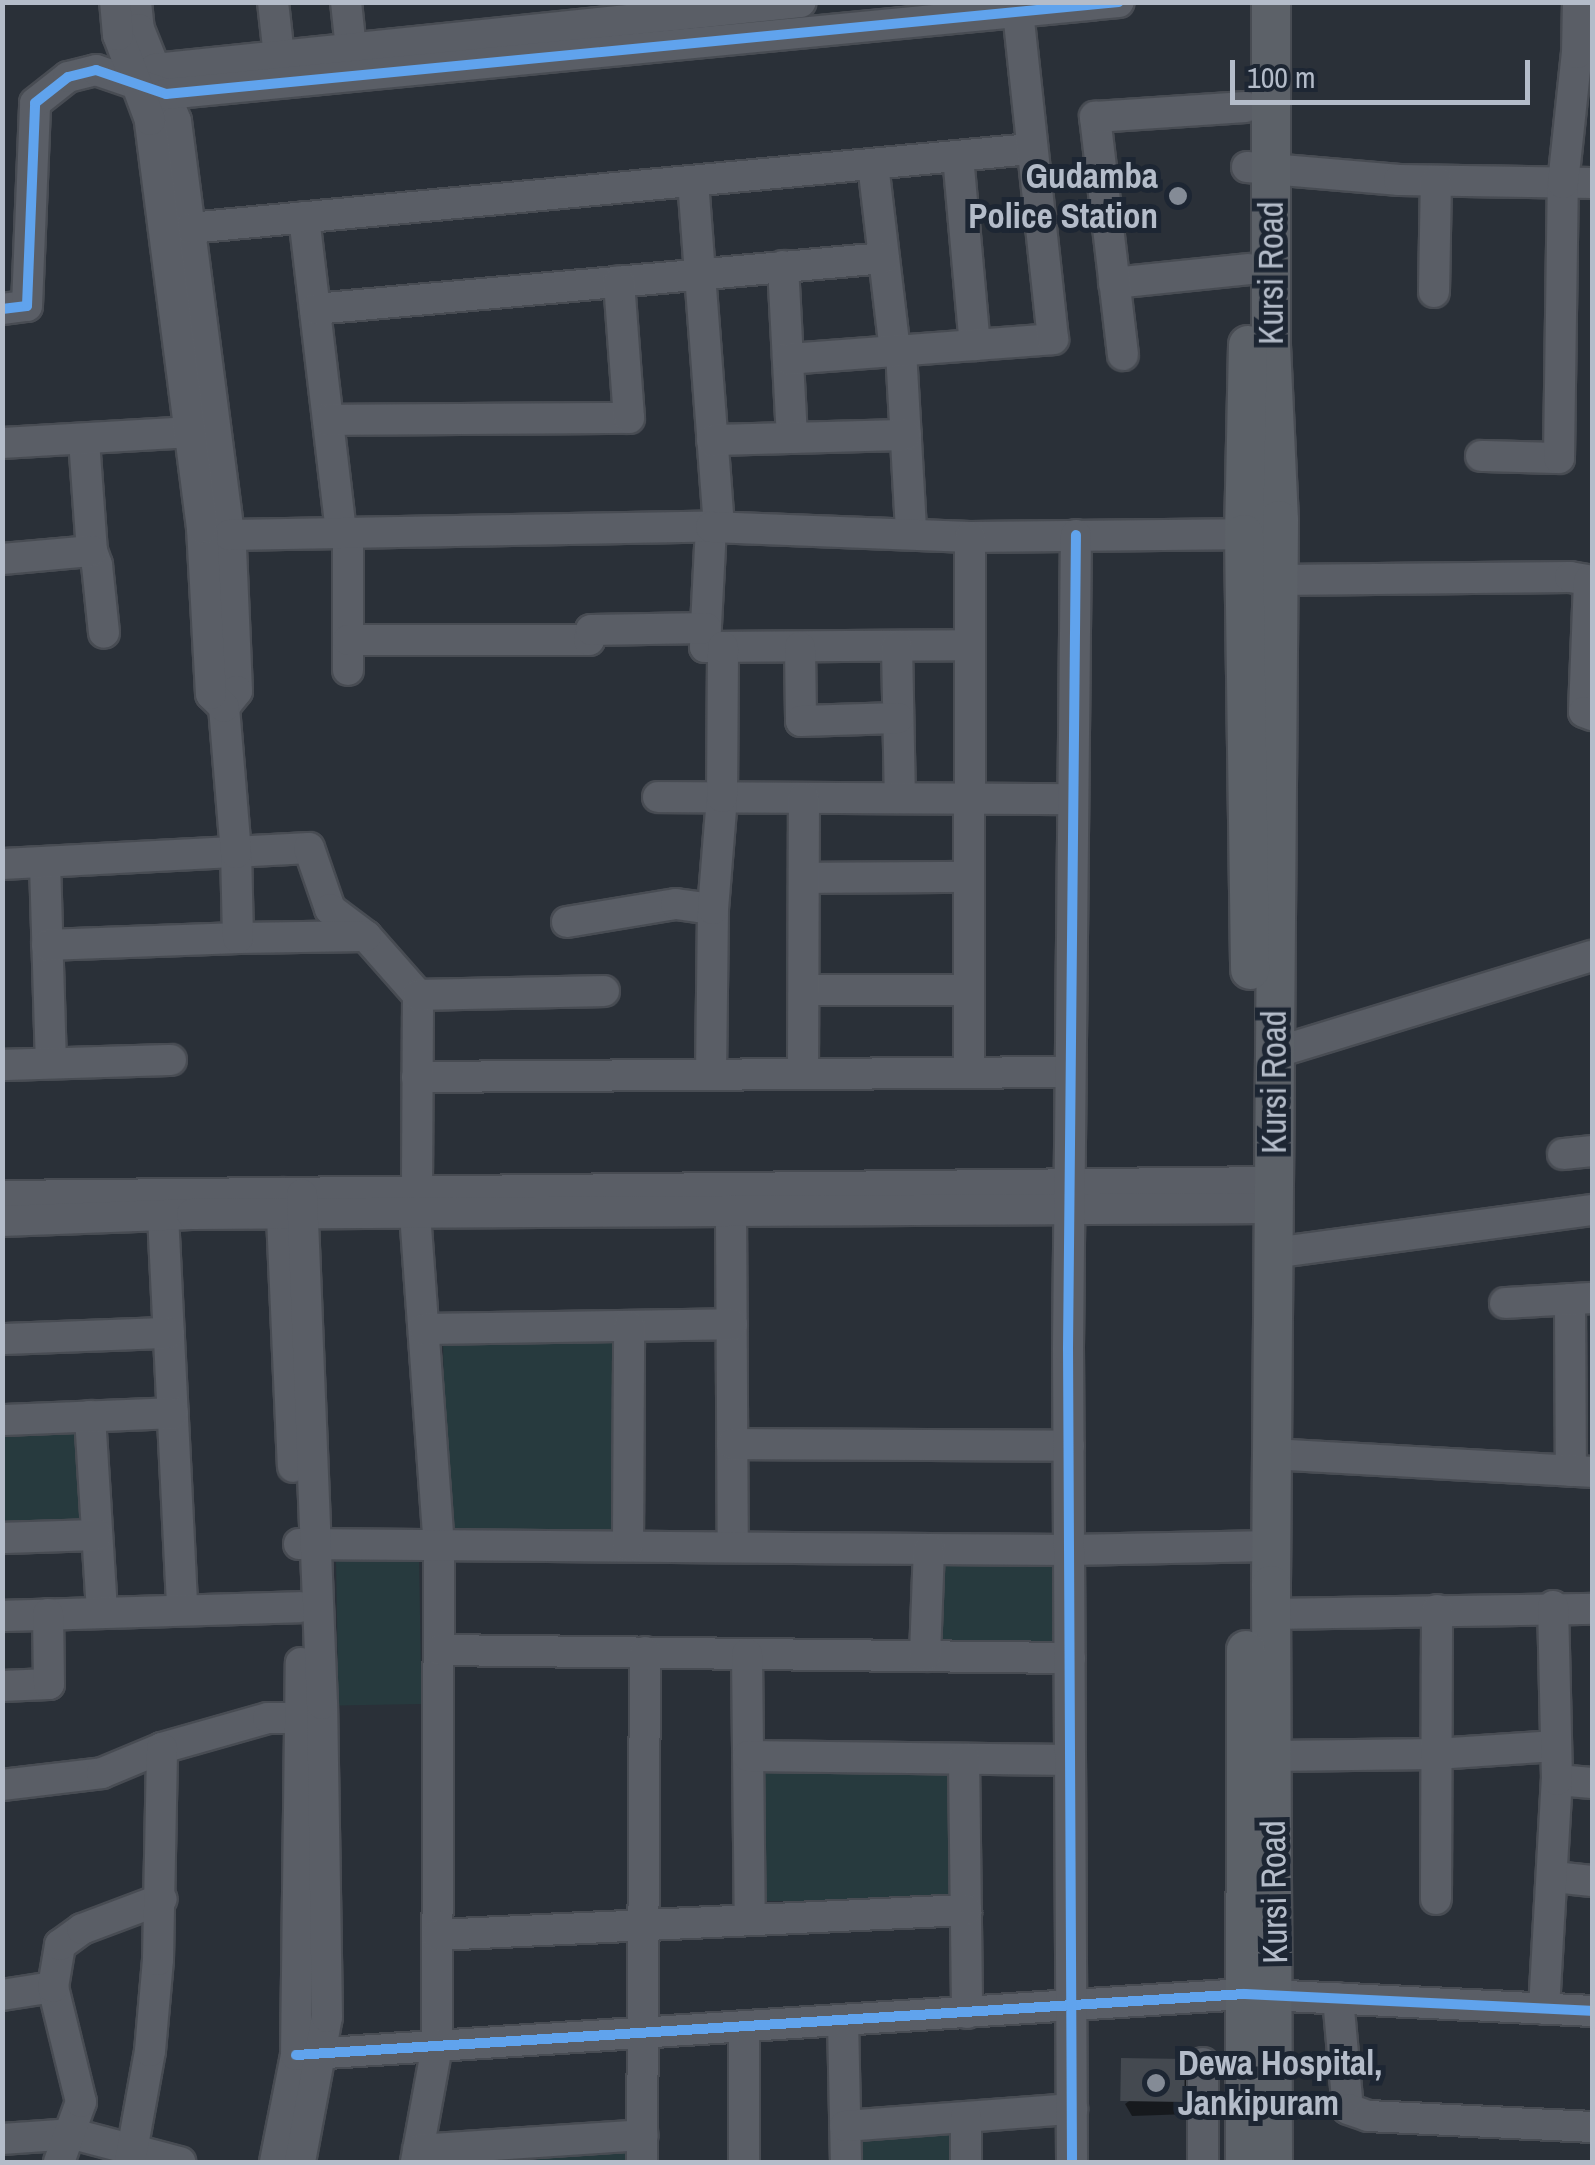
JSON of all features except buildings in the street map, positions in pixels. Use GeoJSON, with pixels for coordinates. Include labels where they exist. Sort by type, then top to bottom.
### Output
{"type":"FeatureCollection","features":[{"type":"Feature","properties":{"kind":"main road","name":"Kursi Road"},"geometry":{"type":"LineString","coordinates":[[1245,2162],[1260,1994],[1272,1756],[1271,1614],[1259,1547],[1272,1454],[1273,1252],[1262,1195],[1274,1053],[1279,580],[1259,169],[1246,107],[1246,2]]}},
{"type":"Feature","properties":{"kind":"main road","name":"Kursi Road"},"geometry":{"type":"LineString","coordinates":[[1271,2],[1249,269],[1244,534],[1262,1195],[1260,1994],[1273,2162]]}},
{"type":"Feature","properties":{"kind":"street"},"geometry":{"type":"LineString","coordinates":[[115,2],[118,35],[176,121],[229,535],[237,691],[224,707]]}},
{"type":"Feature","properties":{"kind":"street"},"geometry":{"type":"LineString","coordinates":[[136,2],[152,82],[150,120],[202,528],[210,694],[224,707],[236,853],[238,938]]}},
{"type":"Feature","properties":{"kind":"street"},"geometry":{"type":"LineString","coordinates":[[274,2],[279,56]]}},
{"type":"Feature","properties":{"kind":"street"},"geometry":{"type":"LineString","coordinates":[[346,2],[350,48]]}},
{"type":"Feature","properties":{"kind":"street"},"geometry":{"type":"LineString","coordinates":[[2,308],[27,306],[35,103],[68,77],[96,70],[152,82],[801,2]]}},
{"type":"Feature","properties":{"kind":"street"},"geometry":{"type":"LineString","coordinates":[[152,82],[279,56],[609,25],[1018,12],[1118,2]]}},
{"type":"Feature","properties":{"kind":"street"},"geometry":{"type":"LineString","coordinates":[[1482,456],[1559,458],[1578,183],[1578,2]]}},
{"type":"Feature","properties":{"kind":"street"},"geometry":{"type":"LineString","coordinates":[[788,360],[1054,339],[1030,150],[1018,12]]}},
{"type":"Feature","properties":{"kind":"street"},"geometry":{"type":"LineString","coordinates":[[1123,355],[1095,117],[1246,107]]}},
{"type":"Feature","properties":{"kind":"street"},"geometry":{"type":"LineString","coordinates":[[190,228],[1030,150]]}},
{"type":"Feature","properties":{"kind":"street"},"geometry":{"type":"LineString","coordinates":[[958,156],[974,345]]}},
{"type":"Feature","properties":{"kind":"street"},"geometry":{"type":"LineString","coordinates":[[874,164],[898,351],[911,532]]}},
{"type":"Feature","properties":{"kind":"street"},"geometry":{"type":"LineString","coordinates":[[1259,169],[1436,180],[1578,183]]}},
{"type":"Feature","properties":{"kind":"street"},"geometry":{"type":"LineString","coordinates":[[1434,292],[1436,180]]}},
{"type":"Feature","properties":{"kind":"street"},"geometry":{"type":"LineString","coordinates":[[693,181],[712,440],[714,638],[722,797],[713,909],[711,1074]]}},
{"type":"Feature","properties":{"kind":"street"},"geometry":{"type":"LineString","coordinates":[[304,217],[344,533],[348,655],[589,640],[591,630],[800,647],[968,645]]}},
{"type":"Feature","properties":{"kind":"street"},"geometry":{"type":"LineString","coordinates":[[315,309],[884,258]]}},
{"type":"Feature","properties":{"kind":"street"},"geometry":{"type":"LineString","coordinates":[[784,266],[792,438]]}},
{"type":"Feature","properties":{"kind":"street"},"geometry":{"type":"LineString","coordinates":[[1114,283],[1249,269]]}},
{"type":"Feature","properties":{"kind":"street"},"geometry":{"type":"LineString","coordinates":[[328,420],[629,418],[618,280]]}},
{"type":"Feature","properties":{"kind":"street"},"geometry":{"type":"LineString","coordinates":[[2,442],[190,432]]}},
{"type":"Feature","properties":{"kind":"street"},"geometry":{"type":"LineString","coordinates":[[712,440],[906,435]]}},
{"type":"Feature","properties":{"kind":"street"},"geometry":{"type":"LineString","coordinates":[[84,440],[92,551],[104,633]]}},
{"type":"Feature","properties":{"kind":"street"},"geometry":{"type":"LineString","coordinates":[[229,535],[715,527],[911,532],[970,538],[1244,534]]}},
{"type":"Feature","properties":{"kind":"street"},"geometry":{"type":"LineString","coordinates":[[1072,2162],[1070,799],[1076,535]]}},
{"type":"Feature","properties":{"kind":"street"},"geometry":{"type":"LineString","coordinates":[[970,538],[970,1073]]}},
{"type":"Feature","properties":{"kind":"street"},"geometry":{"type":"LineString","coordinates":[[2,560],[92,551]]}},
{"type":"Feature","properties":{"kind":"street"},"geometry":{"type":"LineString","coordinates":[[1279,580],[1570,577],[1591,582],[1584,712],[1592,715]]}},
{"type":"Feature","properties":{"kind":"street"},"geometry":{"type":"LineString","coordinates":[[897,646],[900,798]]}},
{"type":"Feature","properties":{"kind":"street"},"geometry":{"type":"LineString","coordinates":[[800,647],[801,721],[898,718]]}},
{"type":"Feature","properties":{"kind":"street"},"geometry":{"type":"LineString","coordinates":[[658,797],[1070,799]]}},
{"type":"Feature","properties":{"kind":"street"},"geometry":{"type":"LineString","coordinates":[[803,1074],[804,798]]}},
{"type":"Feature","properties":{"kind":"street"},"geometry":{"type":"LineString","coordinates":[[2,864],[309,848],[330,909],[366,936],[418,995],[416,1201],[439,1545],[439,1650],[437,2046],[417,2156],[642,2149],[645,1652]]}},
{"type":"Feature","properties":{"kind":"street"},"geometry":{"type":"LineString","coordinates":[[45,863],[51,1063]]}},
{"type":"Feature","properties":{"kind":"street"},"geometry":{"type":"LineString","coordinates":[[804,878],[967,877]]}},
{"type":"Feature","properties":{"kind":"street"},"geometry":{"type":"LineString","coordinates":[[567,922],[676,904],[713,909]]}},
{"type":"Feature","properties":{"kind":"street"},"geometry":{"type":"LineString","coordinates":[[47,944],[366,936]]}},
{"type":"Feature","properties":{"kind":"street"},"geometry":{"type":"LineString","coordinates":[[1274,1053],[1592,956]]}},
{"type":"Feature","properties":{"kind":"street"},"geometry":{"type":"LineString","coordinates":[[804,990],[967,990]]}},
{"type":"Feature","properties":{"kind":"street"},"geometry":{"type":"LineString","coordinates":[[418,995],[604,991]]}},
{"type":"Feature","properties":{"kind":"street"},"geometry":{"type":"LineString","coordinates":[[2,1065],[172,1060]]}},
{"type":"Feature","properties":{"kind":"street"},"geometry":{"type":"LineString","coordinates":[[417,1077],[1070,1072]]}},
{"type":"Feature","properties":{"kind":"street"},"geometry":{"type":"LineString","coordinates":[[2,1196],[292,1202],[1262,1195]]}},
{"type":"Feature","properties":{"kind":"street"},"geometry":{"type":"LineString","coordinates":[[416,1201],[731,1210],[1070,1196]]}},
{"type":"Feature","properties":{"kind":"street"},"geometry":{"type":"LineString","coordinates":[[2,1221],[163,1215],[292,1202]]}},
{"type":"Feature","properties":{"kind":"street"},"geometry":{"type":"LineString","coordinates":[[275,2162],[308,2054],[327,2017],[292,1202]]}},
{"type":"Feature","properties":{"kind":"street"},"geometry":{"type":"LineString","coordinates":[[731,1210],[733,1547]]}},
{"type":"Feature","properties":{"kind":"street"},"geometry":{"type":"LineString","coordinates":[[1273,1252],[1592,1210]]}},
{"type":"Feature","properties":{"kind":"street"},"geometry":{"type":"LineString","coordinates":[[163,1215],[182,1610]]}},
{"type":"Feature","properties":{"kind":"street"},"geometry":{"type":"LineString","coordinates":[[1272,1454],[1582,1471],[1582,1299],[1504,1303]]}},
{"type":"Feature","properties":{"kind":"street"},"geometry":{"type":"LineString","coordinates":[[424,1329],[732,1324]]}},
{"type":"Feature","properties":{"kind":"street"},"geometry":{"type":"LineString","coordinates":[[628,1546],[629,1326]]}},
{"type":"Feature","properties":{"kind":"street"},"geometry":{"type":"LineString","coordinates":[[2,1339],[169,1333]]}},
{"type":"Feature","properties":{"kind":"street"},"geometry":{"type":"LineString","coordinates":[[2,1420],[173,1413]]}},
{"type":"Feature","properties":{"kind":"street"},"geometry":{"type":"LineString","coordinates":[[90,1416],[102,1613]]}},
{"type":"Feature","properties":{"kind":"street"},"geometry":{"type":"LineString","coordinates":[[732,1444],[1069,1446]]}},
{"type":"Feature","properties":{"kind":"street"},"geometry":{"type":"LineString","coordinates":[[2,1538],[97,1535]]}},
{"type":"Feature","properties":{"kind":"street"},"geometry":{"type":"LineString","coordinates":[[306,1544],[1069,1550],[1259,1547]]}},
{"type":"Feature","properties":{"kind":"street"},"geometry":{"type":"LineString","coordinates":[[300,2162],[308,2054],[300,1607],[306,1544]]}},
{"type":"Feature","properties":{"kind":"street"},"geometry":{"type":"LineString","coordinates":[[925,1656],[929,1548]]}},
{"type":"Feature","properties":{"kind":"street"},"geometry":{"type":"LineString","coordinates":[[1271,1614],[1553,1606],[1592,1609]]}},
{"type":"Feature","properties":{"kind":"street"},"geometry":{"type":"LineString","coordinates":[[1544,2009],[1557,1780],[1553,1606]]}},
{"type":"Feature","properties":{"kind":"street"},"geometry":{"type":"LineString","coordinates":[[2,1616],[300,1607]]}},
{"type":"Feature","properties":{"kind":"street"},"geometry":{"type":"LineString","coordinates":[[1436,1899],[1437,1610]]}},
{"type":"Feature","properties":{"kind":"street"},"geometry":{"type":"LineString","coordinates":[[2,1686],[49,1684],[48,1614]]}},
{"type":"Feature","properties":{"kind":"street"},"geometry":{"type":"LineString","coordinates":[[439,1650],[1070,1658]]}},
{"type":"Feature","properties":{"kind":"street"},"geometry":{"type":"LineString","coordinates":[[747,1654],[750,1920]]}},
{"type":"Feature","properties":{"kind":"street"},"geometry":{"type":"LineString","coordinates":[[2,1785],[102,1773],[162,1748],[268,1718],[301,1718]]}},
{"type":"Feature","properties":{"kind":"street"},"geometry":{"type":"LineString","coordinates":[[1272,1756],[1436,1754],[1556,1746]]}},
{"type":"Feature","properties":{"kind":"street"},"geometry":{"type":"LineString","coordinates":[[131,2158],[150,2051],[162,1899],[162,1748]]}},
{"type":"Feature","properties":{"kind":"street"},"geometry":{"type":"LineString","coordinates":[[748,1756],[1070,1760]]}},
{"type":"Feature","properties":{"kind":"street"},"geometry":{"type":"LineString","coordinates":[[964,1758],[967,2013]]}},
{"type":"Feature","properties":{"kind":"street"},"geometry":{"type":"LineString","coordinates":[[1557,1780],[1592,1782]]}},
{"type":"Feature","properties":{"kind":"street"},"geometry":{"type":"LineString","coordinates":[[1554,1877],[1592,1880]]}},
{"type":"Feature","properties":{"kind":"street"},"geometry":{"type":"LineString","coordinates":[[59,2162],[73,2134],[82,2102],[53,1987],[60,1945],[82,1929],[162,1899]]}},
{"type":"Feature","properties":{"kind":"street"},"geometry":{"type":"LineString","coordinates":[[438,1936],[966,1910]]}},
{"type":"Feature","properties":{"kind":"street"},"geometry":{"type":"LineString","coordinates":[[2,1995],[53,1987]]}},
{"type":"Feature","properties":{"kind":"street"},"geometry":{"type":"LineString","coordinates":[[308,2054],[1260,1994],[1592,2012]]}},
{"type":"Feature","properties":{"kind":"street"},"geometry":{"type":"LineString","coordinates":[[1338,1998],[1348,2109],[1368,2116],[1592,2127]]}},
{"type":"Feature","properties":{"kind":"street"},"geometry":{"type":"LineString","coordinates":[[843,2020],[846,2162]]}},
{"type":"Feature","properties":{"kind":"street"},"geometry":{"type":"LineString","coordinates":[[744,2027],[744,2162]]}},
{"type":"Feature","properties":{"kind":"street"},"geometry":{"type":"LineString","coordinates":[[1203,2062],[1204,2162]]}},
{"type":"Feature","properties":{"kind":"street"},"geometry":{"type":"LineString","coordinates":[[845,2126],[1072,2109]]}},
{"type":"Feature","properties":{"kind":"street"},"geometry":{"type":"LineString","coordinates":[[966,2117],[966,2162]]}},
{"type":"Feature","properties":{"kind":"street"},"geometry":{"type":"LineString","coordinates":[[2,2139],[73,2134],[131,2158],[180,2162]]}},
{"type":"Feature","properties":{"kind":"green space"},"geometry":{"type":"Polygon","coordinates":[[[615,1337],[618,1530],[446,1533],[443,1340],[615,1337]]]}},
{"type":"Feature","properties":{"kind":"green space"},"geometry":{"type":"Polygon","coordinates":[[[83,1429],[86,1523],[5,1526],[2,1432],[83,1429]]]}},
{"type":"Feature","properties":{"kind":"green space"},"geometry":{"type":"Polygon","coordinates":[[[419,1559],[422,1704],[339,1705],[336,1560],[419,1559]]]}},
{"type":"Feature","properties":{"kind":"green space"},"geometry":{"type":"Polygon","coordinates":[[[938,1564],[1056,1566],[1055,1643],[937,1641],[938,1564]]]}},
{"type":"Feature","properties":{"kind":"green space"},"geometry":{"type":"Polygon","coordinates":[[[761,1773],[952,1773],[952,1901],[761,1901],[761,1773]]]}},
{"type":"Feature","properties":{"kind":"green space"},"geometry":{"type":"Polygon","coordinates":[[[951,2131],[951,2162],[860,2162],[859,2136],[951,2131]]]}},
{"type":"Feature","properties":{"kind":"green space"},"geometry":{"type":"Polygon","coordinates":[[[635,2147],[635,2162],[537,2162],[539,2154],[635,2147]]]}},
{"type":"Feature","properties":{"kind":"cycle path"},"geometry":{"type":"LineString","coordinates":[[2,309],[27,306],[35,103],[68,77],[96,70],[166,94],[1119,2]]}},
{"type":"Feature","properties":{"kind":"cycle path"},"geometry":{"type":"LineString","coordinates":[[1072,2162],[1068,1349],[1076,535]]}},
{"type":"Feature","properties":{"kind":"cycle path"},"geometry":{"type":"LineString","coordinates":[[296,2055],[1245,1994],[1592,2011]]}},
{"type":"Feature","properties":{"kind":"place","name":"Gudamba Police Station"},"geometry":{"type":"Point","coordinates":[1178,196]}},
{"type":"Feature","properties":{"kind":"place","name":"Dewa Hospital, Jankipuram"},"geometry":{"type":"Point","coordinates":[1156,2083]}}]}
